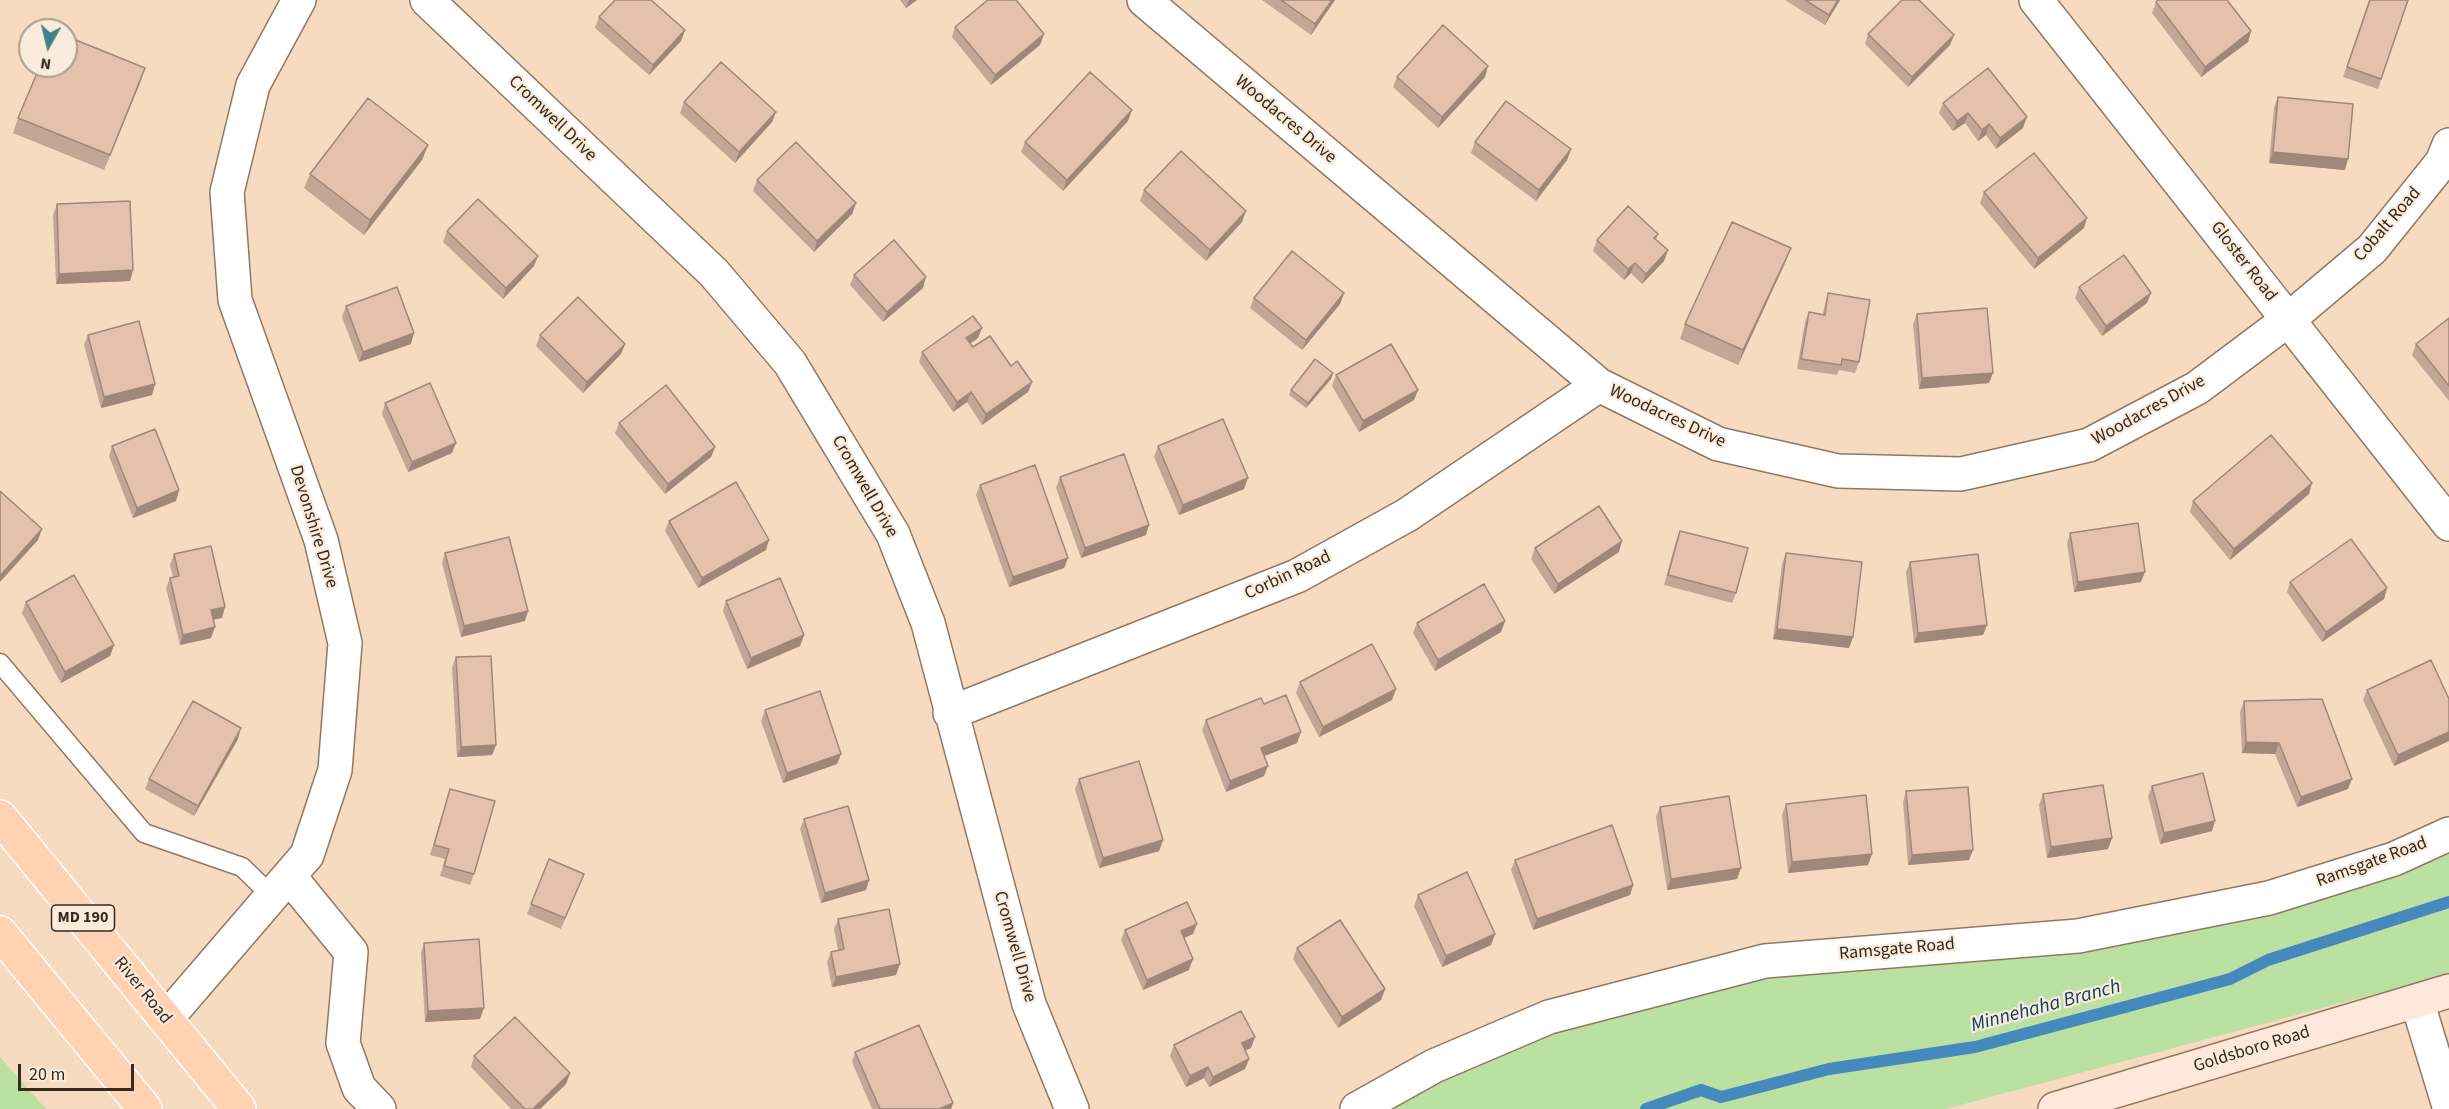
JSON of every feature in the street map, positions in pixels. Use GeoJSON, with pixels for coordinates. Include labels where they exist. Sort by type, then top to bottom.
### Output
{"type":"FeatureCollection","features":[{"type":"Feature","properties":{"kind":"main road","name":"River Road"},"geometry":{"type":"LineString","coordinates":[[0,817],[239,1109]]}},
{"type":"Feature","properties":{"kind":"main road"},"geometry":{"type":"LineString","coordinates":[[0,933],[145,1109]]}},
{"type":"Feature","properties":{"kind":"main road","name":"Goldsboro Road"},"geometry":{"type":"LineString","coordinates":[[2055,1109],[2449,991]]}},
{"type":"Feature","properties":{"kind":"street","name":"Devonshire Drive"},"geometry":{"type":"LineString","coordinates":[[166,1019],[307,855],[335,770],[345,643],[321,540],[235,300],[227,192],[253,85],[299,0]]}},
{"type":"Feature","properties":{"kind":"street","name":"Cromwell Drive"},"geometry":{"type":"LineString","coordinates":[[427,0],[714,273],[790,363],[894,534],[928,623],[1029,1004],[1072,1109]]}},
{"type":"Feature","properties":{"kind":"street","name":"Woodacres Drive"},"geometry":{"type":"LineString","coordinates":[[1144,0],[1599,385],[1718,444],[1838,471],[1961,474],[2089,444],[2197,388],[2289,319]]}},
{"type":"Feature","properties":{"kind":"street","name":"Gloster Road"},"geometry":{"type":"LineString","coordinates":[[2036,0],[2449,524]]}},
{"type":"Feature","properties":{"kind":"street","name":"Cobalt Road"},"geometry":{"type":"LineString","coordinates":[[2289,319],[2372,249],[2442,162],[2449,145]]}},
{"type":"Feature","properties":{"kind":"street","name":"Corbin Road"},"geometry":{"type":"LineString","coordinates":[[950,713],[1298,576],[1407,515],[1599,385]]}},
{"type":"Feature","properties":{"kind":"street","name":"Ramsgate Road"},"geometry":{"type":"LineString","coordinates":[[1357,1109],[1434,1066],[1549,1017],[1754,964],[2090,933],[2269,898],[2394,859],[2449,834]]}},
{"type":"Feature","properties":{"kind":"street"},"geometry":{"type":"LineString","coordinates":[[280,886],[351,952],[343,1043],[359,1088],[379,1109]]}},
{"type":"Feature","properties":{"kind":"street"},"geometry":{"type":"LineString","coordinates":[[2417,1001],[2449,1106]]}},
{"type":"Feature","properties":{"kind":"lane"},"geometry":{"type":"LineString","coordinates":[[0,663],[144,833],[242,867],[280,886]]}},
{"type":"Feature","properties":{"kind":"green space"},"geometry":{"type":"Polygon","coordinates":[[[2449,834],[2449,974],[1946,1109],[1357,1109],[1434,1066],[1765,961],[2078,936],[2449,834]]]}},
{"type":"Feature","properties":{"kind":"green space"},"geometry":{"type":"Polygon","coordinates":[[[0,1057],[46,1109],[0,1109],[0,1057]]]}},
{"type":"Feature","properties":{"kind":"building"},"geometry":{"type":"Polygon","coordinates":[[[615,0],[651,0],[685,30],[653,65],[599,17],[615,0]]]}},
{"type":"Feature","properties":{"kind":"building"},"geometry":{"type":"Polygon","coordinates":[[[988,0],[1016,0],[1044,34],[995,75],[955,27],[988,0]]]}},
{"type":"Feature","properties":{"kind":"building"},"geometry":{"type":"Polygon","coordinates":[[[1281,0],[1332,0],[1315,24],[1281,0]]]}},
{"type":"Feature","properties":{"kind":"building"},"geometry":{"type":"Polygon","coordinates":[[[1805,0],[1838,0],[1829,15],[1805,0]]]}},
{"type":"Feature","properties":{"kind":"building"},"geometry":{"type":"Polygon","coordinates":[[[1902,0],[1919,0],[1954,35],[1912,77],[1868,34],[1902,0]]]}},
{"type":"Feature","properties":{"kind":"building"},"geometry":{"type":"Polygon","coordinates":[[[2158,0],[2227,0],[2251,31],[2205,67],[2156,2],[2158,0]]]}},
{"type":"Feature","properties":{"kind":"building"},"geometry":{"type":"Polygon","coordinates":[[[2370,0],[2408,0],[2381,79],[2347,67],[2370,0]]]}},
{"type":"Feature","properties":{"kind":"building"},"geometry":{"type":"Polygon","coordinates":[[[1443,25],[1488,66],[1442,117],[1397,77],[1443,25]]]}},
{"type":"Feature","properties":{"kind":"building"},"geometry":{"type":"Polygon","coordinates":[[[78,41],[145,68],[110,155],[18,118],[35,78],[78,78],[78,41]]]}},
{"type":"Feature","properties":{"kind":"building"},"geometry":{"type":"Polygon","coordinates":[[[721,62],[776,112],[739,152],[684,102],[721,62]]]}},
{"type":"Feature","properties":{"kind":"building"},"geometry":{"type":"Polygon","coordinates":[[[1988,68],[2027,117],[2000,138],[1989,124],[1982,130],[1968,113],[1957,121],[1943,103],[1988,68]]]}},
{"type":"Feature","properties":{"kind":"building"},"geometry":{"type":"Polygon","coordinates":[[[1090,72],[1132,110],[1067,180],[1025,142],[1090,72]]]}},
{"type":"Feature","properties":{"kind":"building"},"geometry":{"type":"Polygon","coordinates":[[[2278,97],[2353,104],[2348,159],[2273,152],[2278,97]]]}},
{"type":"Feature","properties":{"kind":"building"},"geometry":{"type":"Polygon","coordinates":[[[368,98],[428,145],[370,220],[310,174],[368,98]]]}},
{"type":"Feature","properties":{"kind":"building"},"geometry":{"type":"Polygon","coordinates":[[[1506,101],[1571,149],[1539,190],[1475,142],[1506,101]]]}},
{"type":"Feature","properties":{"kind":"building"},"geometry":{"type":"Polygon","coordinates":[[[796,142],[856,203],[817,241],[757,180],[796,142]]]}},
{"type":"Feature","properties":{"kind":"building"},"geometry":{"type":"Polygon","coordinates":[[[1181,151],[1246,211],[1210,250],[1144,190],[1181,151]]]}},
{"type":"Feature","properties":{"kind":"building"},"geometry":{"type":"Polygon","coordinates":[[[2034,153],[2087,218],[2038,258],[1984,192],[2034,153]]]}},
{"type":"Feature","properties":{"kind":"building"},"geometry":{"type":"Polygon","coordinates":[[[478,199],[538,256],[506,288],[447,231],[478,199]]]}},
{"type":"Feature","properties":{"kind":"building"},"geometry":{"type":"Polygon","coordinates":[[[130,201],[133,270],[59,274],[57,204],[130,201]]]}},
{"type":"Feature","properties":{"kind":"building"},"geometry":{"type":"Polygon","coordinates":[[[1628,206],[1658,234],[1654,238],[1668,250],[1646,274],[1635,263],[1628,269],[1597,240],[1628,206]]]}},
{"type":"Feature","properties":{"kind":"building"},"geometry":{"type":"Polygon","coordinates":[[[1732,222],[1791,248],[1743,350],[1685,324],[1732,222]]]}},
{"type":"Feature","properties":{"kind":"building"},"geometry":{"type":"Polygon","coordinates":[[[894,240],[926,277],[887,312],[854,275],[894,240]]]}},
{"type":"Feature","properties":{"kind":"building"},"geometry":{"type":"Polygon","coordinates":[[[1292,251],[1344,293],[1306,340],[1254,298],[1292,251]]]}},
{"type":"Feature","properties":{"kind":"building"},"geometry":{"type":"Polygon","coordinates":[[[2124,255],[2151,293],[2106,326],[2079,287],[2124,255]]]}},
{"type":"Feature","properties":{"kind":"building"},"geometry":{"type":"Polygon","coordinates":[[[397,287],[414,333],[363,352],[346,306],[397,287]]]}},
{"type":"Feature","properties":{"kind":"building"},"geometry":{"type":"Polygon","coordinates":[[[1828,293],[1870,300],[1859,362],[1842,359],[1841,365],[1801,359],[1809,312],[1825,315],[1828,293]]]}},
{"type":"Feature","properties":{"kind":"building"},"geometry":{"type":"Polygon","coordinates":[[[578,297],[625,344],[587,382],[540,335],[578,297]]]}},
{"type":"Feature","properties":{"kind":"building"},"geometry":{"type":"Polygon","coordinates":[[[1987,308],[1993,373],[1922,378],[1917,314],[1987,308]]]}},
{"type":"Feature","properties":{"kind":"building"},"geometry":{"type":"Polygon","coordinates":[[[973,316],[982,328],[966,338],[973,347],[990,336],[1011,366],[1017,361],[1032,382],[986,414],[971,392],[957,402],[922,352],[973,316]]]}},
{"type":"Feature","properties":{"kind":"building"},"geometry":{"type":"Polygon","coordinates":[[[2449,318],[2449,386],[2416,344],[2449,318]]]}},
{"type":"Feature","properties":{"kind":"building"},"geometry":{"type":"Polygon","coordinates":[[[139,321],[155,384],[104,397],[88,335],[139,321]]]}},
{"type":"Feature","properties":{"kind":"building"},"geometry":{"type":"Polygon","coordinates":[[[1391,344],[1418,390],[1363,421],[1336,375],[1391,344]]]}},
{"type":"Feature","properties":{"kind":"building"},"geometry":{"type":"Polygon","coordinates":[[[1315,359],[1333,373],[1308,403],[1291,390],[1315,359]]]}},
{"type":"Feature","properties":{"kind":"building"},"geometry":{"type":"Polygon","coordinates":[[[430,383],[456,443],[412,462],[385,403],[430,383]]]}},
{"type":"Feature","properties":{"kind":"building"},"geometry":{"type":"Polygon","coordinates":[[[666,385],[715,447],[668,484],[619,423],[666,385]]]}},
{"type":"Feature","properties":{"kind":"building"},"geometry":{"type":"Polygon","coordinates":[[[1223,419],[1248,478],[1183,505],[1158,446],[1223,419]]]}},
{"type":"Feature","properties":{"kind":"building"},"geometry":{"type":"Polygon","coordinates":[[[155,429],[179,490],[137,508],[112,446],[155,429]]]}},
{"type":"Feature","properties":{"kind":"building"},"geometry":{"type":"Polygon","coordinates":[[[2271,435],[2312,483],[2234,549],[2193,501],[2271,435]]]}},
{"type":"Feature","properties":{"kind":"building"},"geometry":{"type":"Polygon","coordinates":[[[1124,454],[1149,525],[1085,548],[1060,477],[1124,454]]]}},
{"type":"Feature","properties":{"kind":"building"},"geometry":{"type":"Polygon","coordinates":[[[1035,465],[1068,558],[1013,577],[980,485],[1035,465]]]}},
{"type":"Feature","properties":{"kind":"building"},"geometry":{"type":"Polygon","coordinates":[[[736,482],[769,540],[702,578],[669,521],[736,482]]]}},
{"type":"Feature","properties":{"kind":"building"},"geometry":{"type":"Polygon","coordinates":[[[0,491],[42,529],[0,576],[0,491]]]}},
{"type":"Feature","properties":{"kind":"building"},"geometry":{"type":"Polygon","coordinates":[[[1599,506],[1622,541],[1558,584],[1535,548],[1599,506]]]}},
{"type":"Feature","properties":{"kind":"building"},"geometry":{"type":"Polygon","coordinates":[[[2138,523],[2145,572],[2078,582],[2070,533],[2138,523]]]}},
{"type":"Feature","properties":{"kind":"building"},"geometry":{"type":"Polygon","coordinates":[[[1680,531],[1748,548],[1736,593],[1668,575],[1680,531]]]}},
{"type":"Feature","properties":{"kind":"building"},"geometry":{"type":"Polygon","coordinates":[[[509,537],[528,611],[464,626],[445,553],[509,537]]]}},
{"type":"Feature","properties":{"kind":"building"},"geometry":{"type":"Polygon","coordinates":[[[2351,539],[2387,588],[2326,632],[2290,582],[2351,539]]]}},
{"type":"Feature","properties":{"kind":"building"},"geometry":{"type":"Polygon","coordinates":[[[211,546],[225,607],[211,610],[215,627],[183,635],[170,578],[179,576],[174,554],[211,546]]]}},
{"type":"Feature","properties":{"kind":"building"},"geometry":{"type":"Polygon","coordinates":[[[1786,553],[1862,562],[1853,637],[1777,629],[1786,553]]]}},
{"type":"Feature","properties":{"kind":"building"},"geometry":{"type":"Polygon","coordinates":[[[1978,554],[1987,625],[1918,633],[1910,562],[1978,554]]]}},
{"type":"Feature","properties":{"kind":"building"},"geometry":{"type":"Polygon","coordinates":[[[74,575],[114,645],[65,672],[26,602],[74,575]]]}},
{"type":"Feature","properties":{"kind":"building"},"geometry":{"type":"Polygon","coordinates":[[[780,578],[804,635],[751,658],[726,601],[780,578]]]}},
{"type":"Feature","properties":{"kind":"building"},"geometry":{"type":"Polygon","coordinates":[[[1484,584],[1505,621],[1438,660],[1417,623],[1484,584]]]}},
{"type":"Feature","properties":{"kind":"building"},"geometry":{"type":"Polygon","coordinates":[[[1372,644],[1396,689],[1323,727],[1300,682],[1372,644]]]}},
{"type":"Feature","properties":{"kind":"building"},"geometry":{"type":"Polygon","coordinates":[[[491,656],[496,745],[461,747],[456,657],[491,656]]]}},
{"type":"Feature","properties":{"kind":"building"},"geometry":{"type":"Polygon","coordinates":[[[2431,660],[2449,699],[2449,732],[2398,755],[2367,690],[2431,660]]]}},
{"type":"Feature","properties":{"kind":"building"},"geometry":{"type":"Polygon","coordinates":[[[820,691],[841,754],[787,773],[765,710],[820,691]]]}},
{"type":"Feature","properties":{"kind":"building"},"geometry":{"type":"Polygon","coordinates":[[[1286,695],[1301,732],[1261,748],[1268,766],[1230,781],[1206,720],[1261,698],[1264,704],[1286,695]]]}},
{"type":"Feature","properties":{"kind":"building"},"geometry":{"type":"Polygon","coordinates":[[[2322,699],[2352,779],[2301,797],[2279,743],[2246,742],[2244,701],[2322,699]]]}},
{"type":"Feature","properties":{"kind":"building"},"geometry":{"type":"Polygon","coordinates":[[[193,701],[241,728],[198,806],[149,779],[193,701]]]}},
{"type":"Feature","properties":{"kind":"building"},"geometry":{"type":"Polygon","coordinates":[[[1139,761],[1163,840],[1103,858],[1079,779],[1139,761]]]}},
{"type":"Feature","properties":{"kind":"building"},"geometry":{"type":"Polygon","coordinates":[[[2203,773],[2215,821],[2164,833],[2152,786],[2203,773]]]}},
{"type":"Feature","properties":{"kind":"building"},"geometry":{"type":"Polygon","coordinates":[[[2103,785],[2112,838],[2051,847],[2043,794],[2103,785]]]}},
{"type":"Feature","properties":{"kind":"building"},"geometry":{"type":"Polygon","coordinates":[[[1968,787],[1973,850],[1912,855],[1906,791],[1968,787]]]}},
{"type":"Feature","properties":{"kind":"building"},"geometry":{"type":"Polygon","coordinates":[[[450,789],[495,801],[474,874],[444,866],[449,849],[434,845],[450,789]]]}},
{"type":"Feature","properties":{"kind":"building"},"geometry":{"type":"Polygon","coordinates":[[[1866,795],[1872,854],[1792,862],[1786,804],[1866,795]]]}},
{"type":"Feature","properties":{"kind":"building"},"geometry":{"type":"Polygon","coordinates":[[[1729,796],[1741,868],[1671,879],[1660,807],[1729,796]]]}},
{"type":"Feature","properties":{"kind":"building"},"geometry":{"type":"Polygon","coordinates":[[[848,806],[869,880],[825,893],[804,819],[848,806]]]}},
{"type":"Feature","properties":{"kind":"building"},"geometry":{"type":"Polygon","coordinates":[[[1612,825],[1633,885],[1537,919],[1515,860],[1612,825]]]}},
{"type":"Feature","properties":{"kind":"building"},"geometry":{"type":"Polygon","coordinates":[[[549,859],[584,874],[565,918],[531,904],[549,859]]]}},
{"type":"Feature","properties":{"kind":"building"},"geometry":{"type":"Polygon","coordinates":[[[1467,872],[1495,934],[1446,956],[1418,895],[1467,872]]]}},
{"type":"Feature","properties":{"kind":"building"},"geometry":{"type":"Polygon","coordinates":[[[1187,902],[1197,924],[1181,931],[1193,959],[1147,980],[1125,930],[1187,902]]]}},
{"type":"Feature","properties":{"kind":"building"},"geometry":{"type":"Polygon","coordinates":[[[889,909],[900,964],[836,977],[831,952],[844,949],[838,919],[889,909]]]}},
{"type":"Feature","properties":{"kind":"building"},"geometry":{"type":"Polygon","coordinates":[[[1340,920],[1385,989],[1342,1017],[1297,948],[1340,920]]]}},
{"type":"Feature","properties":{"kind":"building"},"geometry":{"type":"Polygon","coordinates":[[[479,939],[484,1008],[428,1011],[424,943],[479,939]]]}},
{"type":"Feature","properties":{"kind":"building"},"geometry":{"type":"Polygon","coordinates":[[[1241,1011],[1255,1037],[1242,1043],[1249,1059],[1213,1077],[1208,1067],[1190,1076],[1174,1045],[1241,1011]]]}},
{"type":"Feature","properties":{"kind":"building"},"geometry":{"type":"Polygon","coordinates":[[[515,1017],[570,1073],[533,1109],[525,1109],[474,1056],[515,1017]]]}},
{"type":"Feature","properties":{"kind":"building"},"geometry":{"type":"Polygon","coordinates":[[[919,1025],[953,1103],[939,1109],[880,1109],[855,1052],[919,1025]]]}},
{"type":"Feature","properties":{"kind":"waterway","name":"Minnehaha Branch"},"geometry":{"type":"LineString","coordinates":[[1646,1109],[1701,1090],[1721,1097],[1829,1069],[1975,1047],[2230,979],[2268,960],[2449,902]]}}]}
